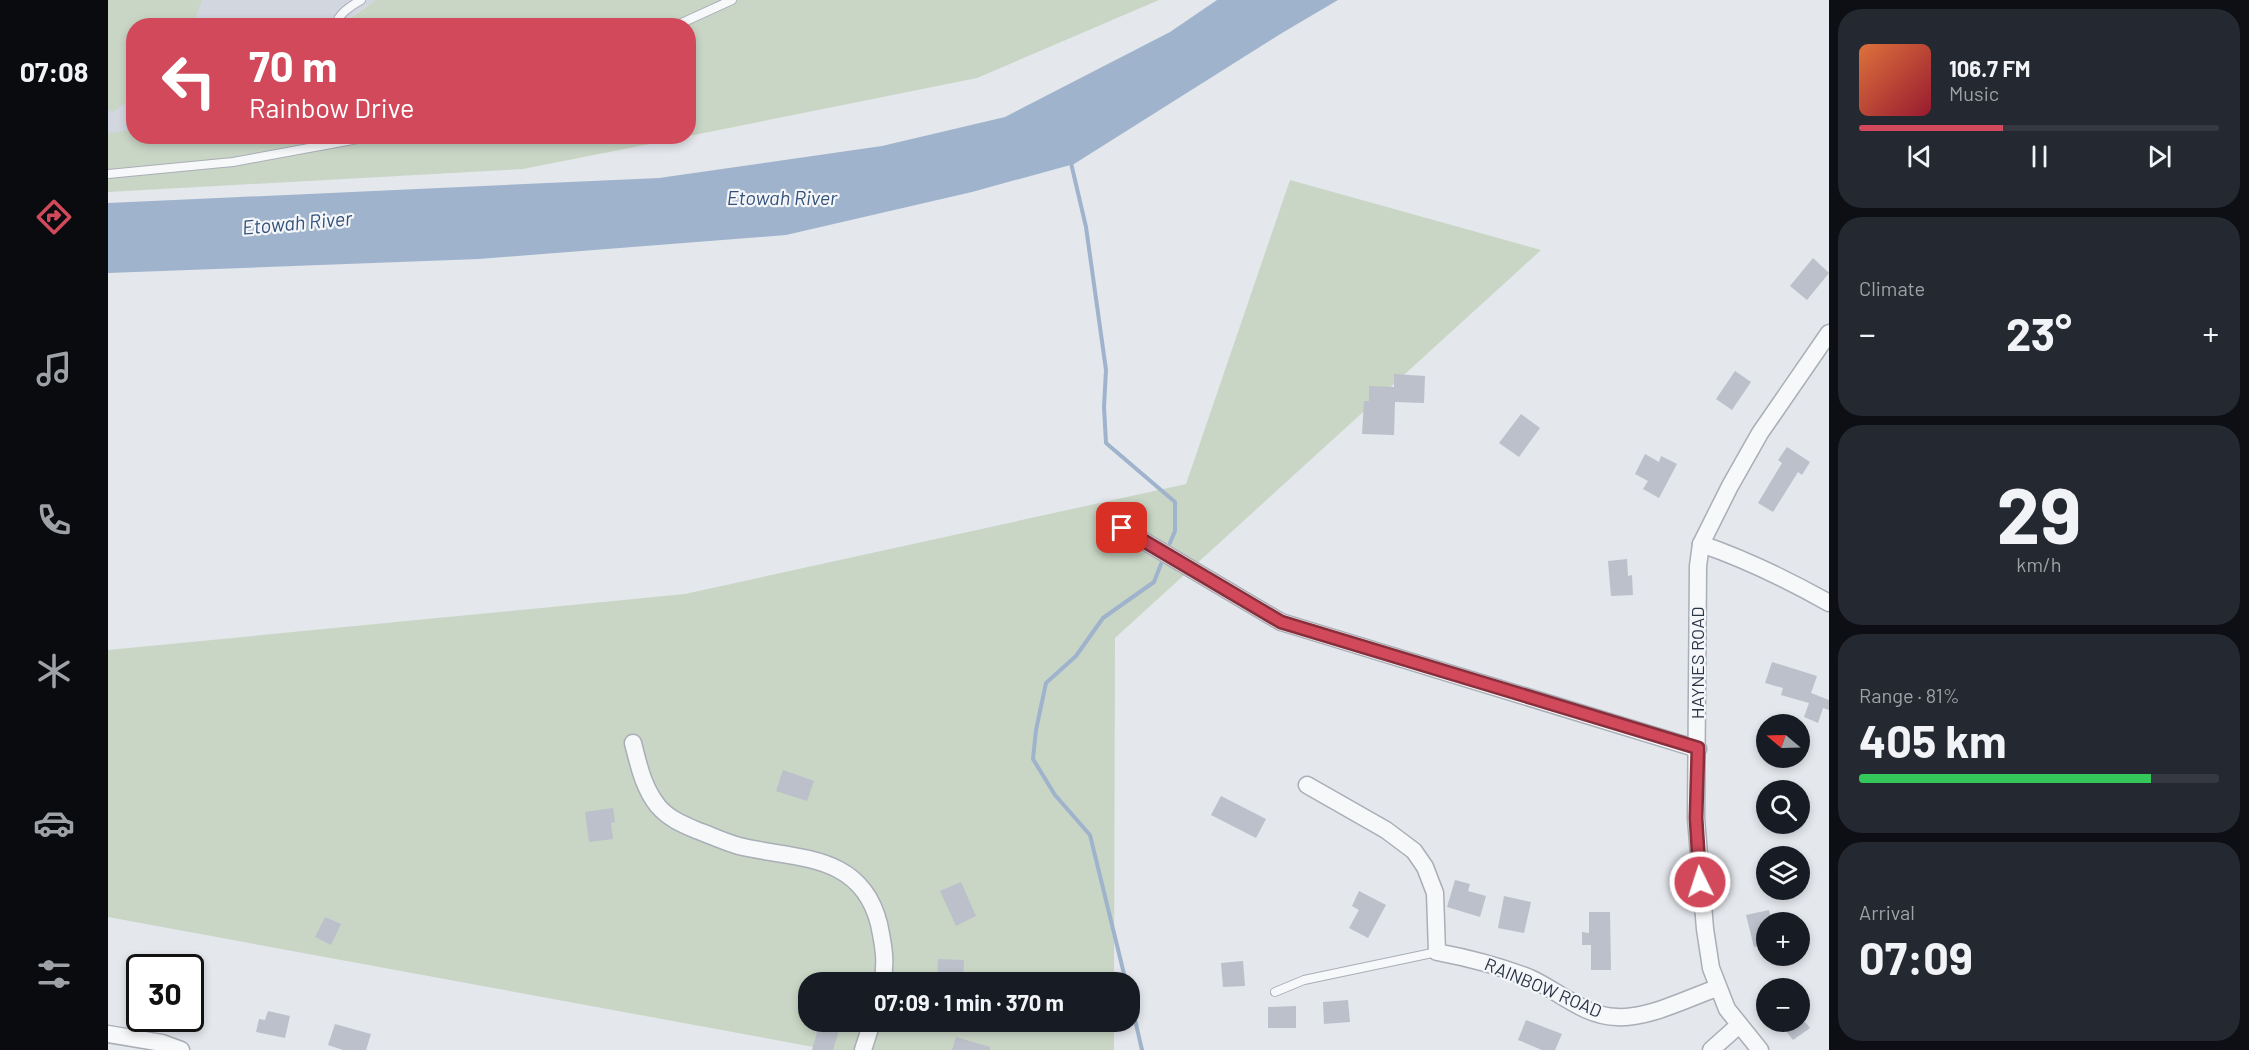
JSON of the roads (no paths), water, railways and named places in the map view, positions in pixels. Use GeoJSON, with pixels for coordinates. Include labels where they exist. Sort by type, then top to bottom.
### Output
{"type":"FeatureCollection","features":[{"type":"Feature","properties":{"kind":"street","name":"HAYNES ROAD"},"geometry":{"type":"LineString","coordinates":[[1760,1050],[1727,1009],[1718,988],[1711,968],[1700,882],[1696,818],[1697,606],[1701,544],[1760,433],[1829,333]]}},
{"type":"Feature","properties":{"kind":"street"},"geometry":{"type":"LineString","coordinates":[[1122,528],[1281,622],[1698,748]]}},
{"type":"Feature","properties":{"kind":"street"},"geometry":{"type":"LineString","coordinates":[[1701,544],[1727,553],[1805,589],[1829,603]]}},
{"type":"Feature","properties":{"kind":"street"},"geometry":{"type":"LineString","coordinates":[[633,743],[644,786],[659,807],[677,822],[738,846],[810,858],[852,878],[866,892],[876,912],[884,953],[883,972]]}},
{"type":"Feature","properties":{"kind":"street"},"geometry":{"type":"LineString","coordinates":[[1307,785],[1386,830],[1414,851],[1425,867],[1435,894],[1437,952]]}},
{"type":"Feature","properties":{"kind":"street","name":"RAINBOW ROAD"},"geometry":{"type":"LineString","coordinates":[[1437,952],[1476,959],[1528,978],[1582,1009],[1618,1018],[1646,1014],[1718,988]]}},
{"type":"Feature","properties":{"kind":"street"},"geometry":{"type":"LineString","coordinates":[[1711,1050],[1739,1025]]}},
{"type":"Feature","properties":{"kind":"street"},"geometry":{"type":"LineString","coordinates":[[863,1050],[869,1032]]}},
{"type":"Feature","properties":{"kind":"street"},"geometry":{"type":"LineString","coordinates":[[108,1034],[162,1043],[181,1050]]}},
{"type":"Feature","properties":{"kind":"lane"},"geometry":{"type":"LineString","coordinates":[[339,18],[349,7],[361,0]]}},
{"type":"Feature","properties":{"kind":"lane"},"geometry":{"type":"LineString","coordinates":[[693,18],[732,0]]}},
{"type":"Feature","properties":{"kind":"lane"},"geometry":{"type":"LineString","coordinates":[[108,174],[233,162],[315,144]]}},
{"type":"Feature","properties":{"kind":"lane"},"geometry":{"type":"LineString","coordinates":[[1275,992],[1304,980],[1437,952]]}},
{"type":"Feature","properties":{"kind":"water","name":"Etowah River"},"geometry":{"type":"Polygon","coordinates":[[[1217,0],[1338,0],[1074,164],[972,192],[786,235],[479,259],[108,273],[108,203],[659,178],[882,146],[1005,117],[1170,32],[1217,0]]]}},
{"type":"Feature","properties":{"kind":"waterway"},"geometry":{"type":"LineString","coordinates":[[1071,163],[1086,227],[1106,370],[1104,407],[1106,443],[1175,502],[1175,531],[1170,543]]}},
{"type":"Feature","properties":{"kind":"waterway"},"geometry":{"type":"LineString","coordinates":[[1124,972],[1090,835],[1055,795],[1033,759],[1036,730],[1046,683],[1076,656],[1103,618],[1154,582],[1161,564]]}},
{"type":"Feature","properties":{"kind":"waterway"},"geometry":{"type":"LineString","coordinates":[[1138,1032],[1142,1050]]}}]}
